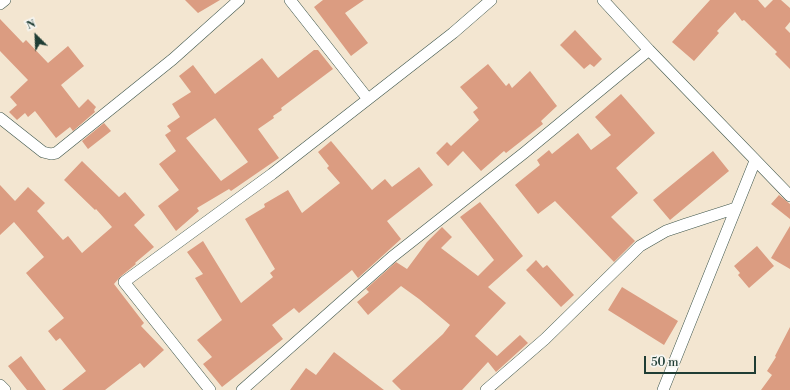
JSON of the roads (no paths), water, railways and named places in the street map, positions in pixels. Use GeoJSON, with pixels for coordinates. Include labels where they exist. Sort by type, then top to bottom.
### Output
{"type":"FeatureCollection","features":[{"type":"Feature","properties":{"kind":"street"},"geometry":{"type":"LineString","coordinates":[[0,4],[5,0]]}},
{"type":"Feature","properties":{"kind":"street"},"geometry":{"type":"LineString","coordinates":[[0,118],[43,152],[51,154],[56,153],[174,58],[239,0]]}},
{"type":"Feature","properties":{"kind":"street"},"geometry":{"type":"LineString","coordinates":[[290,0],[368,99]]}},
{"type":"Feature","properties":{"kind":"street"},"geometry":{"type":"LineString","coordinates":[[210,390],[124,282],[272,174],[453,33],[491,0]]}},
{"type":"Feature","properties":{"kind":"street"},"geometry":{"type":"LineString","coordinates":[[603,0],[649,50],[790,196]]}},
{"type":"Feature","properties":{"kind":"street"},"geometry":{"type":"LineString","coordinates":[[242,390],[392,257],[524,153],[649,50]]}},
{"type":"Feature","properties":{"kind":"street"},"geometry":{"type":"LineString","coordinates":[[663,390],[732,209],[755,161]]}},
{"type":"Feature","properties":{"kind":"street"},"geometry":{"type":"LineString","coordinates":[[486,390],[545,339],[640,246],[666,231],[732,209]]}},
{"type":"Feature","properties":{"kind":"street"},"geometry":{"type":"LineString","coordinates":[[0,385],[4,390]]}}]}
